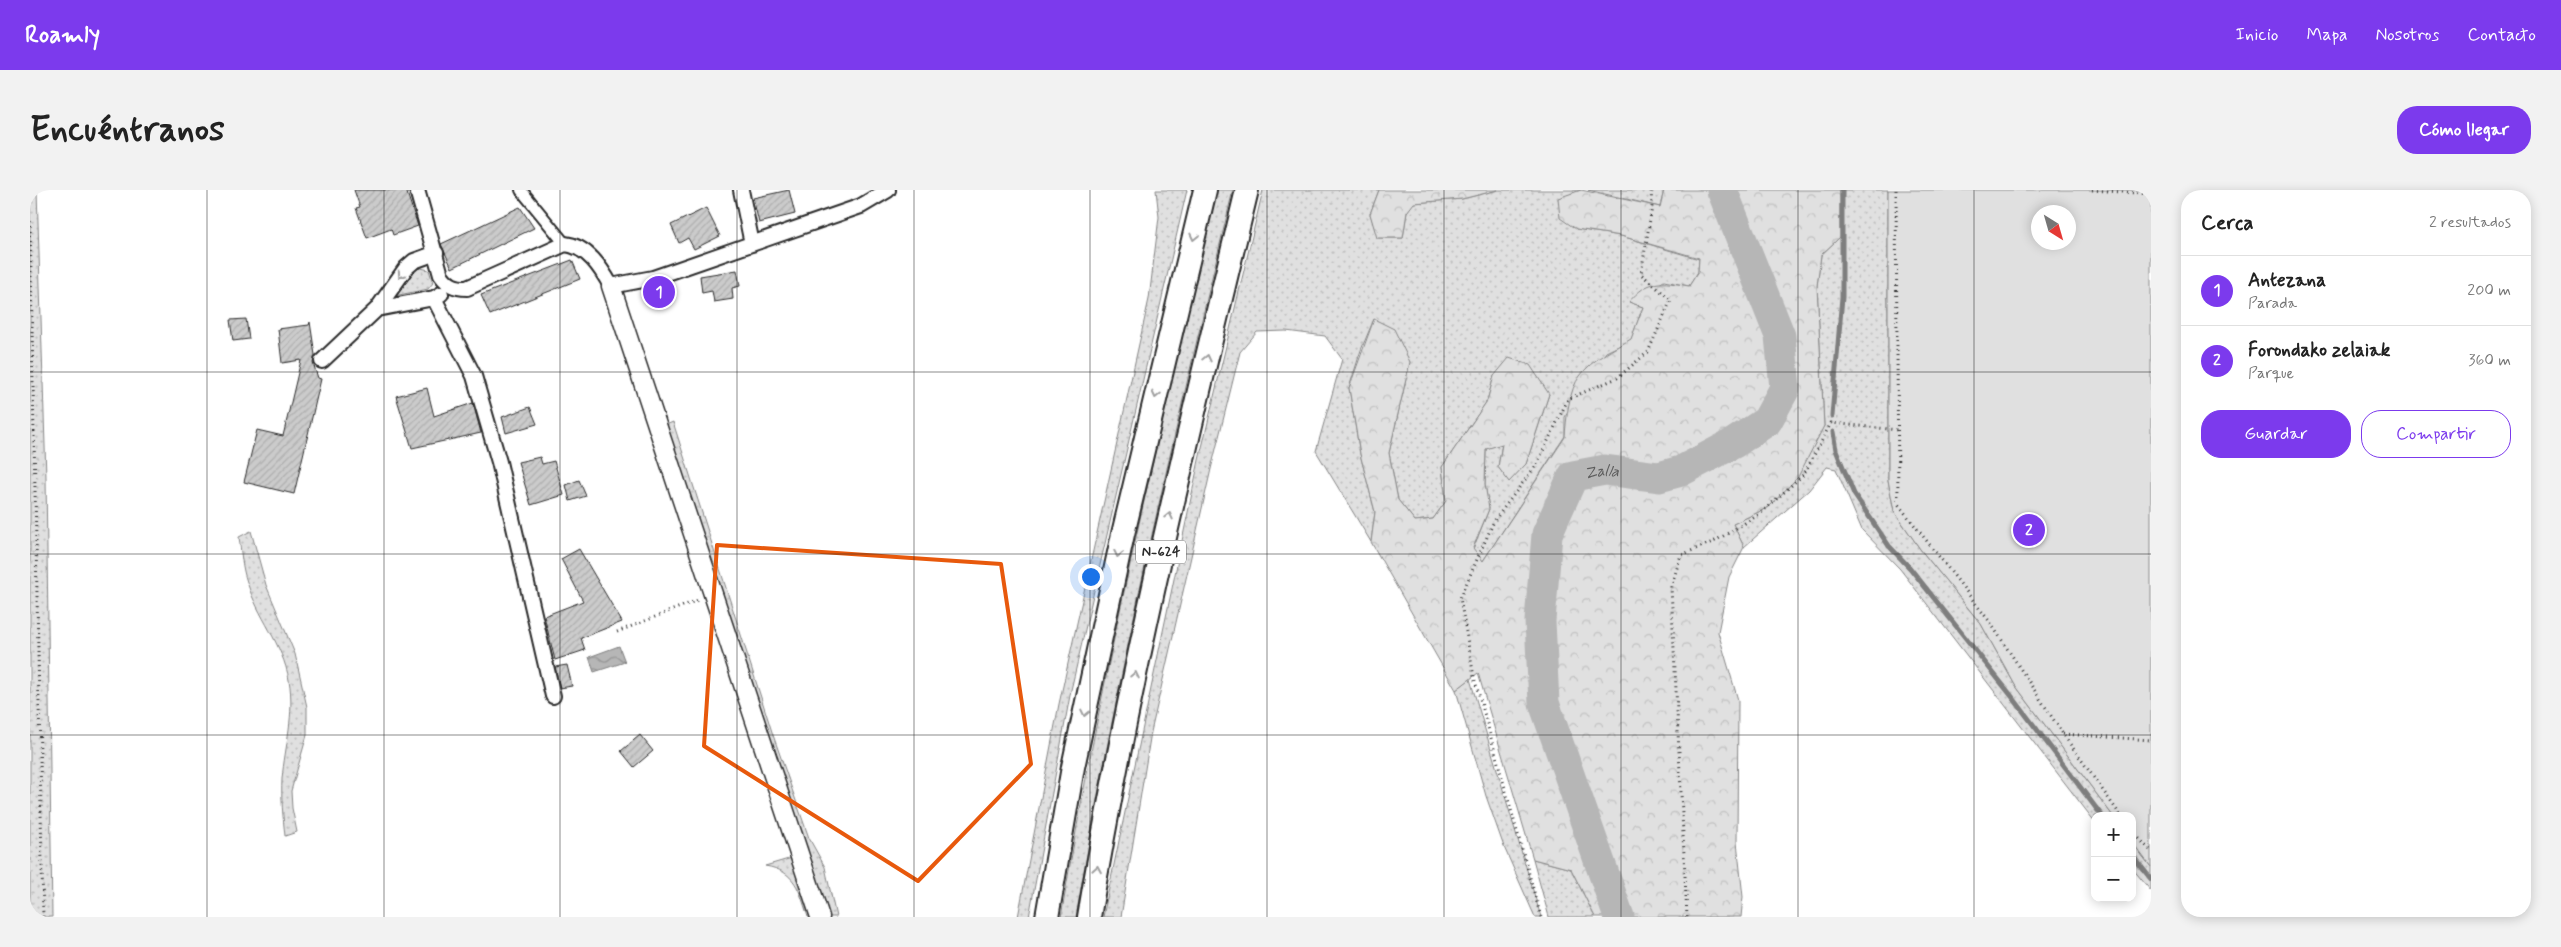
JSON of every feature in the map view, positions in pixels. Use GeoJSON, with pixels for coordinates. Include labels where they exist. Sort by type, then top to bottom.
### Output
{"type":"FeatureCollection","features":[{"type":"Feature","properties":{"kind":"highway","name":"N-624"},"geometry":{"type":"LineString","coordinates":[[1047,917],[1073,767],[1120,544],[1205,190]]}},
{"type":"Feature","properties":{"kind":"highway","name":"N-624"},"geometry":{"type":"LineString","coordinates":[[1089,917],[1107,808],[1160,553],[1247,190]]}},
{"type":"Feature","properties":{"kind":"street"},"geometry":{"type":"LineString","coordinates":[[417,190],[441,275],[452,286],[466,288],[565,244],[573,245],[600,266],[611,286],[820,917]]}},
{"type":"Feature","properties":{"kind":"street"},"geometry":{"type":"LineString","coordinates":[[522,190],[565,244]]}},
{"type":"Feature","properties":{"kind":"street"},"geometry":{"type":"LineString","coordinates":[[741,190],[752,244]]}},
{"type":"Feature","properties":{"kind":"street"},"geometry":{"type":"LineString","coordinates":[[611,286],[653,278],[752,244],[861,206],[888,190]]}},
{"type":"Feature","properties":{"kind":"street"},"geometry":{"type":"LineString","coordinates":[[322,361],[377,309],[406,268],[414,261],[436,252]]}},
{"type":"Feature","properties":{"kind":"street"},"geometry":{"type":"LineString","coordinates":[[377,309],[434,298],[452,286]]}},
{"type":"Feature","properties":{"kind":"street"},"geometry":{"type":"LineString","coordinates":[[434,298],[474,376],[499,462],[553,696]]}},
{"type":"Feature","properties":{"kind":"path"},"geometry":{"type":"LineString","coordinates":[[1541,917],[1474,677],[1460,598],[1494,521],[1537,464],[1568,399],[1617,378],[1648,352],[1671,300],[1641,274],[1652,207],[1650,190]]}},
{"type":"Feature","properties":{"kind":"path"},"geometry":{"type":"LineString","coordinates":[[1896,190],[1898,504],[1990,622],[2063,734],[2118,812]]}},
{"type":"Feature","properties":{"kind":"path"},"geometry":{"type":"LineString","coordinates":[[2092,190],[2151,194]]}},
{"type":"Feature","properties":{"kind":"path"},"geometry":{"type":"LineString","coordinates":[[30,221],[43,917]]}},
{"type":"Feature","properties":{"kind":"path"},"geometry":{"type":"LineString","coordinates":[[1687,917],[1671,587],[1680,555],[1714,541],[1760,514],[1804,474],[1831,423],[1898,430]]}},
{"type":"Feature","properties":{"kind":"path"},"geometry":{"type":"LineString","coordinates":[[616,632],[713,594]]}},
{"type":"Feature","properties":{"kind":"path"},"geometry":{"type":"LineString","coordinates":[[2063,734],[2151,740]]}},
{"type":"Feature","properties":{"kind":"path"},"geometry":{"type":"LineString","coordinates":[[2136,835],[2151,851]]}},
{"type":"Feature","properties":{"kind":"highlighted area"},"geometry":{"type":"Polygon","coordinates":[[[717,545],[1001,564],[1031,764],[918,881],[704,746],[717,545]]]}},
{"type":"Feature","properties":{"kind":"green space"},"geometry":{"type":"Polygon","coordinates":[[[30,190],[37,190],[46,478],[52,917],[30,917],[30,190]]]}},
{"type":"Feature","properties":{"kind":"green space"},"geometry":{"type":"Polygon","coordinates":[[[1156,190],[1187,190],[1071,690],[1029,917],[1018,917],[1059,704],[1149,299],[1159,217],[1156,190]]]}},
{"type":"Feature","properties":{"kind":"green space"},"geometry":{"type":"Polygon","coordinates":[[[1217,190],[1233,190],[1128,643],[1076,917],[1061,917],[1113,643],[1153,462],[1217,190]]]}},
{"type":"Feature","properties":{"kind":"green space"},"geometry":{"type":"Polygon","coordinates":[[[1263,190],[1379,190],[1370,214],[1378,238],[1403,238],[1407,212],[1413,203],[1462,199],[1498,190],[1581,190],[1558,199],[1576,229],[1621,236],[1699,259],[1698,272],[1689,286],[1664,281],[1629,302],[1643,307],[1631,340],[1606,352],[1565,417],[1565,436],[1483,561],[1473,549],[1489,509],[1485,484],[1486,449],[1502,443],[1498,467],[1509,481],[1526,464],[1549,394],[1494,376],[1487,401],[1442,467],[1446,501],[1433,519],[1415,521],[1398,500],[1389,453],[1410,362],[1374,319],[1361,350],[1349,388],[1360,454],[1375,512],[1371,542],[1316,451],[1342,359],[1325,336],[1286,331],[1257,332],[1240,352],[1211,469],[1151,732],[1121,917],[1103,917],[1199,460],[1263,190]]]}},
{"type":"Feature","properties":{"kind":"green space"},"geometry":{"type":"Polygon","coordinates":[[[1379,190],[1498,190],[1462,199],[1414,203],[1407,212],[1403,238],[1377,238],[1370,214],[1379,190]]]}},
{"type":"Feature","properties":{"kind":"green space"},"geometry":{"type":"Polygon","coordinates":[[[1581,190],[1660,207],[1664,190],[1840,190],[1840,237],[1821,255],[1817,286],[1824,426],[1798,477],[1769,507],[1733,524],[1744,547],[1729,577],[1718,632],[1738,700],[1737,842],[1743,897],[1741,917],[1595,917],[1571,869],[1533,859],[1478,673],[1456,690],[1371,542],[1375,512],[1360,454],[1349,388],[1374,319],[1394,329],[1410,362],[1389,453],[1398,500],[1415,521],[1433,519],[1446,501],[1442,467],[1487,401],[1494,376],[1509,358],[1530,365],[1549,394],[1526,464],[1509,482],[1498,467],[1502,444],[1486,449],[1485,484],[1489,509],[1473,548],[1483,561],[1565,437],[1571,397],[1580,376],[1597,359],[1631,339],[1643,307],[1629,302],[1642,289],[1656,284],[1670,283],[1689,286],[1698,272],[1699,258],[1621,236],[1576,229],[1560,218],[1558,198],[1581,190]]]}},
{"type":"Feature","properties":{"kind":"green space"},"geometry":{"type":"Polygon","coordinates":[[[1588,190],[1664,190],[1660,207],[1588,190]]]}},
{"type":"Feature","properties":{"kind":"green space"},"geometry":{"type":"Polygon","coordinates":[[[1840,190],[1888,190],[1888,480],[1894,511],[1920,549],[1981,624],[2015,685],[2110,812],[2091,812],[2091,817],[1900,569],[1862,530],[1836,469],[1827,467],[1809,490],[1744,547],[1733,524],[1769,507],[1824,426],[1817,286],[1821,255],[1840,237],[1840,190]]]}},
{"type":"Feature","properties":{"kind":"green space"},"geometry":{"type":"Polygon","coordinates":[[[1888,190],[2151,190],[2151,867],[2136,847],[2136,812],[2110,812],[2015,685],[1981,624],[1920,549],[1894,511],[1888,480],[1888,190]]]}},
{"type":"Feature","properties":{"kind":"green space"},"geometry":{"type":"Polygon","coordinates":[[[421,268],[429,270],[433,283],[428,289],[394,296],[411,270],[421,268]]]}},
{"type":"Feature","properties":{"kind":"green space"},"geometry":{"type":"Polygon","coordinates":[[[673,422],[773,735],[809,838],[825,867],[836,917],[825,917],[666,425],[673,422]]]}},
{"type":"Feature","properties":{"kind":"green space"},"geometry":{"type":"Polygon","coordinates":[[[251,531],[266,585],[295,654],[307,707],[307,735],[291,791],[297,832],[285,836],[282,779],[290,718],[291,693],[286,667],[281,654],[251,594],[244,571],[239,537],[251,531]]]}},
{"type":"Feature","properties":{"kind":"green space"},"geometry":{"type":"Polygon","coordinates":[[[1470,679],[1541,917],[1535,917],[1504,847],[1486,796],[1456,690],[1470,679]]]}},
{"type":"Feature","properties":{"kind":"green space"},"geometry":{"type":"Polygon","coordinates":[[[2136,847],[2151,867],[2151,891],[2136,873],[2136,847]]]}},
{"type":"Feature","properties":{"kind":"green space"},"geometry":{"type":"Polygon","coordinates":[[[792,858],[813,917],[808,917],[799,890],[790,877],[784,872],[765,866],[792,858]]]}},
{"type":"Feature","properties":{"kind":"green space"},"geometry":{"type":"Polygon","coordinates":[[[1533,859],[1571,869],[1595,917],[1549,917],[1533,859]]]}},
{"type":"Feature","properties":{"kind":"water"},"geometry":{"type":"Polygon","coordinates":[[[619,646],[625,662],[594,672],[589,657],[619,646]]]}},
{"type":"Feature","properties":{"kind":"building"},"geometry":{"type":"Polygon","coordinates":[[[354,190],[406,190],[418,226],[393,235],[391,229],[367,238],[356,208],[360,207],[354,190]]]}},
{"type":"Feature","properties":{"kind":"building"},"geometry":{"type":"Polygon","coordinates":[[[789,190],[795,214],[759,223],[753,198],[789,190]]]}},
{"type":"Feature","properties":{"kind":"building"},"geometry":{"type":"Polygon","coordinates":[[[520,207],[534,228],[452,268],[441,244],[520,207]]]}},
{"type":"Feature","properties":{"kind":"building"},"geometry":{"type":"Polygon","coordinates":[[[706,208],[720,236],[694,249],[688,238],[679,243],[671,225],[706,208]]]}},
{"type":"Feature","properties":{"kind":"building"},"geometry":{"type":"Polygon","coordinates":[[[572,260],[580,279],[490,315],[481,295],[572,260]]]}},
{"type":"Feature","properties":{"kind":"building"},"geometry":{"type":"Polygon","coordinates":[[[737,270],[740,286],[732,288],[733,299],[714,302],[712,291],[702,293],[700,276],[737,270]]]}},
{"type":"Feature","properties":{"kind":"building"},"geometry":{"type":"Polygon","coordinates":[[[246,319],[249,339],[233,341],[230,320],[246,319]]]}},
{"type":"Feature","properties":{"kind":"building"},"geometry":{"type":"Polygon","coordinates":[[[310,322],[315,355],[313,363],[318,378],[321,379],[294,494],[244,482],[257,430],[283,436],[301,360],[282,363],[278,329],[309,325],[310,322]]]}},
{"type":"Feature","properties":{"kind":"building"},"geometry":{"type":"Polygon","coordinates":[[[427,388],[434,416],[473,403],[481,433],[412,448],[396,396],[427,388]]]}},
{"type":"Feature","properties":{"kind":"building"},"geometry":{"type":"Polygon","coordinates":[[[530,407],[537,424],[506,433],[502,417],[530,407]]]}},
{"type":"Feature","properties":{"kind":"building"},"geometry":{"type":"Polygon","coordinates":[[[540,457],[542,464],[554,461],[564,495],[531,505],[518,462],[540,457]]]}},
{"type":"Feature","properties":{"kind":"building"},"geometry":{"type":"Polygon","coordinates":[[[579,480],[586,496],[570,501],[566,485],[579,480]]]}},
{"type":"Feature","properties":{"kind":"building"},"geometry":{"type":"Polygon","coordinates":[[[579,549],[622,622],[581,638],[585,650],[555,660],[544,616],[583,601],[561,559],[579,549]]]}},
{"type":"Feature","properties":{"kind":"building"},"geometry":{"type":"Polygon","coordinates":[[[567,665],[572,686],[560,688],[555,667],[567,665]]]}},
{"type":"Feature","properties":{"kind":"building"},"geometry":{"type":"Polygon","coordinates":[[[640,735],[653,751],[634,767],[621,751],[640,735]]]}},
{"type":"Feature","properties":{"kind":"waterway","name":"Zalla"},"geometry":{"type":"LineString","coordinates":[[1619,917],[1544,703],[1540,621],[1547,534],[1573,476],[1605,470],[1659,477],[1681,471],[1734,443],[1767,421],[1785,388],[1780,336],[1722,190]]}},
{"type":"Feature","properties":{"kind":"waterway"},"geometry":{"type":"LineString","coordinates":[[1832,416],[1842,297],[1842,190]]}},
{"type":"Feature","properties":{"kind":"waterway"},"geometry":{"type":"LineString","coordinates":[[1833,432],[1836,450],[1854,494],[1889,546],[1910,568],[2014,699],[2099,812]]}},
{"type":"Feature","properties":{"kind":"waterway"},"geometry":{"type":"LineString","coordinates":[[2134,857],[2151,879]]}},
{"type":"Feature","properties":{"kind":"place","name":"Antezana"},"geometry":{"type":"Point","coordinates":[659,292]}},
{"type":"Feature","properties":{"kind":"place","name":"Forondako zelaiak"},"geometry":{"type":"Point","coordinates":[2029,530]}}]}
